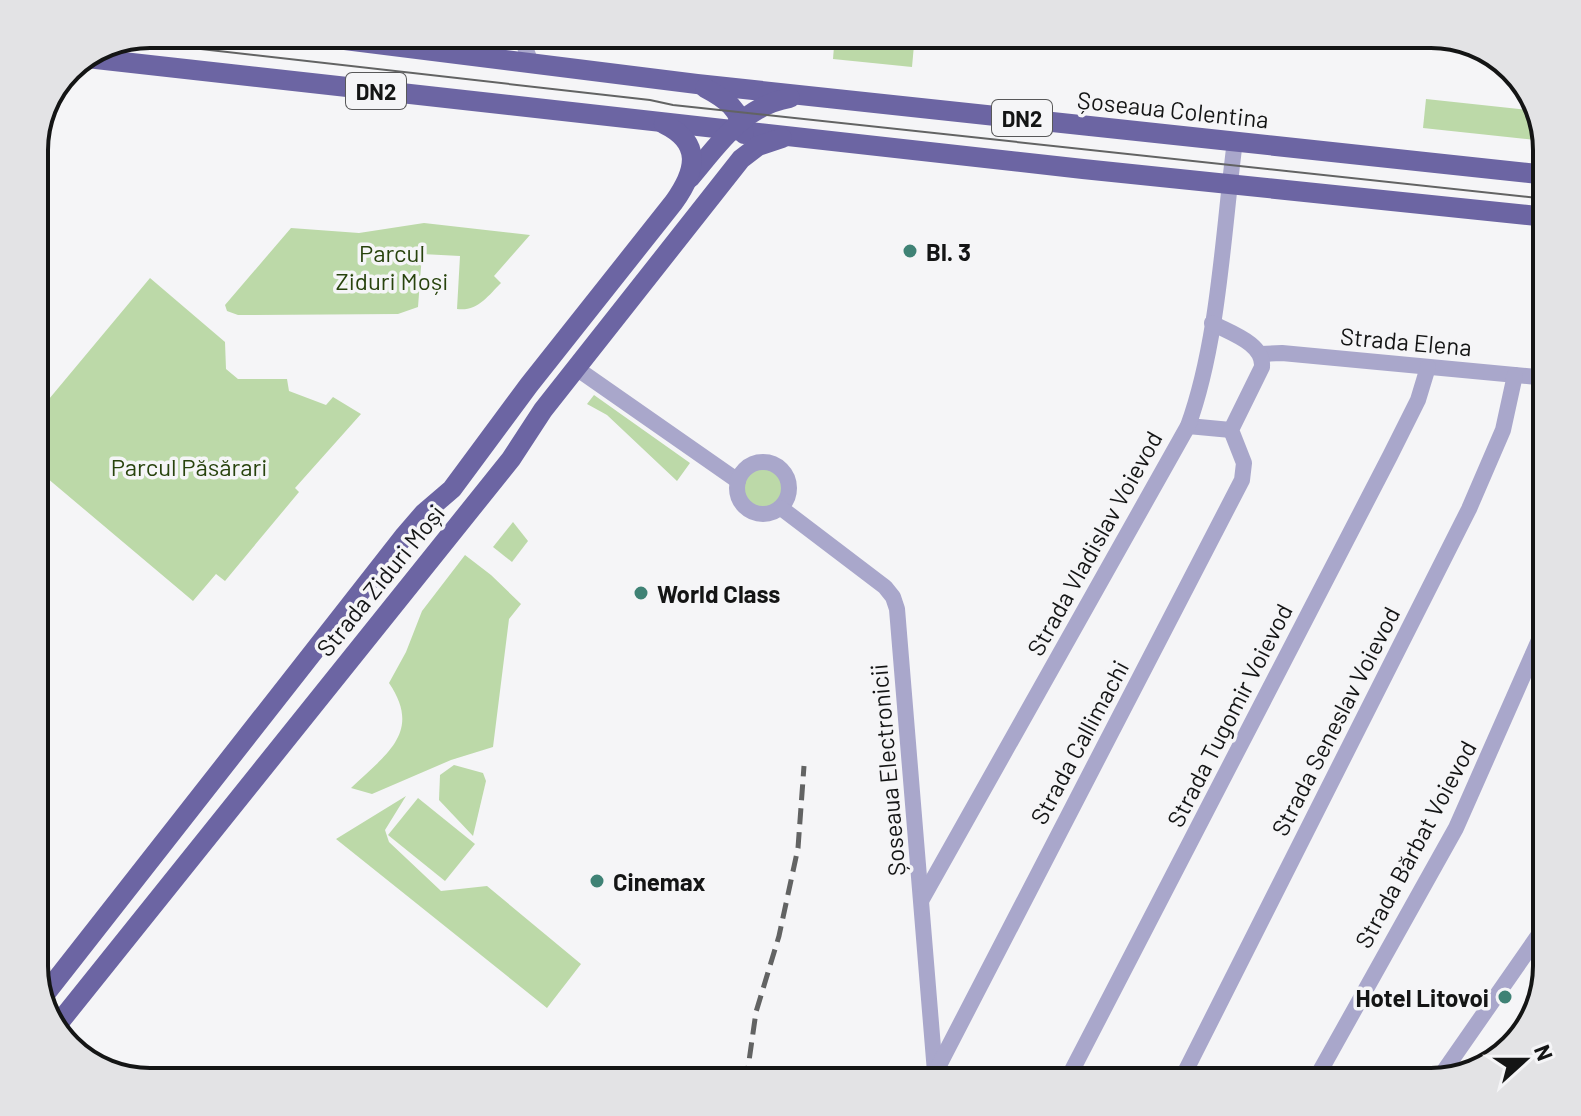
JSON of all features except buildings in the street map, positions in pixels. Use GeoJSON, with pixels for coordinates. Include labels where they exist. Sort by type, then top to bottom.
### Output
{"type":"FeatureCollection","features":[{"type":"Feature","properties":{"kind":"main road","name":"Șoseaua Colentina"},"geometry":{"type":"LineString","coordinates":[[410,48],[809,95],[1234,151],[1533,174]]}},
{"type":"Feature","properties":{"kind":"main road","name":"DN2"},"geometry":{"type":"LineString","coordinates":[[103,60],[664,124],[738,127],[1230,185],[1533,216]]}},
{"type":"Feature","properties":{"kind":"main road","name":"Șoseaua Colentina"},"geometry":{"type":"LineString","coordinates":[[697,84],[728,102],[738,127]]}},
{"type":"Feature","properties":{"kind":"main road","name":"Strada Ziduri Moși"},"geometry":{"type":"LineString","coordinates":[[50,987],[405,535],[424,513],[452,489],[685,184],[738,127],[777,101],[809,95]]}},
{"type":"Feature","properties":{"kind":"main road","name":"Strada Ziduri Moși"},"geometry":{"type":"LineString","coordinates":[[664,124],[682,134],[690,146],[692,161],[685,184]]}},
{"type":"Feature","properties":{"kind":"main road"},"geometry":{"type":"LineString","coordinates":[[738,127],[741,159],[766,142],[794,136]]}},
{"type":"Feature","properties":{"kind":"main road","name":"Strada Ziduri Moși"},"geometry":{"type":"LineString","coordinates":[[63,1018],[511,459],[543,410],[741,159]]}},
{"type":"Feature","properties":{"kind":"street"},"geometry":{"type":"LineString","coordinates":[[499,59],[509,48]]}},
{"type":"Feature","properties":{"kind":"street"},"geometry":{"type":"LineString","coordinates":[[524,48],[531,63]]}},
{"type":"Feature","properties":{"kind":"street","name":"Strada Vladislav Voievod"},"geometry":{"type":"LineString","coordinates":[[922,899],[1188,426],[1198,397],[1212,323],[1234,151]]}},
{"type":"Feature","properties":{"kind":"street"},"geometry":{"type":"LineString","coordinates":[[1188,426],[1231,430],[1262,367],[1261,354],[1254,347],[1212,323]]}},
{"type":"Feature","properties":{"kind":"street","name":"Strada Elena"},"geometry":{"type":"LineString","coordinates":[[1261,354],[1282,353],[1533,377]]}},
{"type":"Feature","properties":{"kind":"street","name":"Strada Tugomir Voievod"},"geometry":{"type":"LineString","coordinates":[[1073,1068],[1390,456],[1418,400],[1428,367]]}},
{"type":"Feature","properties":{"kind":"street"},"geometry":{"type":"LineString","coordinates":[[576,368],[738,481]]}},
{"type":"Feature","properties":{"kind":"street","name":"Strada Seneslav Voievod"},"geometry":{"type":"LineString","coordinates":[[1187,1068],[1469,509],[1503,430],[1515,375]]}},
{"type":"Feature","properties":{"kind":"street","name":"Strada Callimachi"},"geometry":{"type":"LineString","coordinates":[[941,1068],[1242,480],[1244,463],[1231,430]]}},
{"type":"Feature","properties":{"kind":"street"},"geometry":{"type":"LineString","coordinates":[[761,462],[778,466],[784,472],[789,488],[788,497],[781,508],[765,515],[749,511],[738,497],[738,481],[744,470],[761,462]]}},
{"type":"Feature","properties":{"kind":"street","name":"Șoseaua Electronicii"},"geometry":{"type":"LineString","coordinates":[[781,508],[885,587],[895,603],[935,1068]]}},
{"type":"Feature","properties":{"kind":"street","name":"Strada Bărbat Voievod"},"geometry":{"type":"LineString","coordinates":[[1322,1068],[1456,828],[1533,654]]}},
{"type":"Feature","properties":{"kind":"street"},"geometry":{"type":"LineString","coordinates":[[1447,1066],[1533,943]]}},
{"type":"Feature","properties":{"kind":"green space"},"geometry":{"type":"Polygon","coordinates":[[[834,48],[914,48],[912,67],[833,59],[834,48]]]}},
{"type":"Feature","properties":{"kind":"green space"},"geometry":{"type":"Polygon","coordinates":[[[1426,99],[1524,110],[1532,140],[1423,128],[1426,99]]]}},
{"type":"Feature","properties":{"kind":"green space","name":"Parcul Ziduri Moși"},"geometry":{"type":"Polygon","coordinates":[[[424,223],[530,235],[494,276],[501,283],[482,302],[470,308],[457,309],[460,256],[422,254],[418,307],[398,314],[238,315],[227,311],[225,305],[291,228],[359,233],[424,223]]]}},
{"type":"Feature","properties":{"kind":"green space","name":"Parcul Păsărari"},"geometry":{"type":"Polygon","coordinates":[[[150,278],[225,342],[226,369],[238,379],[287,379],[289,391],[326,405],[333,397],[361,414],[295,488],[299,492],[225,581],[216,574],[193,601],[48,479],[48,400],[150,278]]]}},
{"type":"Feature","properties":{"kind":"green space"},"geometry":{"type":"Polygon","coordinates":[[[594,395],[690,463],[677,481],[607,415],[587,404],[594,395]]]}},
{"type":"Feature","properties":{"kind":"green space"},"geometry":{"type":"Polygon","coordinates":[[[763,462],[782,469],[789,488],[782,507],[763,514],[744,507],[737,488],[744,469],[763,462]]]}},
{"type":"Feature","properties":{"kind":"green space"},"geometry":{"type":"Polygon","coordinates":[[[513,522],[528,541],[512,562],[493,547],[513,522]]]}},
{"type":"Feature","properties":{"kind":"green space"},"geometry":{"type":"Polygon","coordinates":[[[465,555],[521,604],[509,619],[493,747],[451,760],[372,794],[351,788],[396,742],[402,716],[399,701],[389,683],[406,652],[422,611],[465,555]]]}},
{"type":"Feature","properties":{"kind":"green space"},"geometry":{"type":"Polygon","coordinates":[[[454,765],[483,773],[486,781],[473,836],[439,800],[440,775],[454,765]]]}},
{"type":"Feature","properties":{"kind":"green space"},"geometry":{"type":"Polygon","coordinates":[[[406,796],[385,830],[389,842],[441,891],[487,886],[581,964],[547,1008],[336,839],[406,796]]]}},
{"type":"Feature","properties":{"kind":"green space"},"geometry":{"type":"Polygon","coordinates":[[[418,798],[475,844],[445,881],[388,835],[418,798]]]}},
{"type":"Feature","properties":{"kind":"tram line"},"geometry":{"type":"LineString","coordinates":[[192,48],[673,105],[1533,197]]}},
{"type":"Feature","properties":{"kind":"railway"},"geometry":{"type":"LineString","coordinates":[[748,1068],[756,1012],[779,936],[798,848],[804,766]]}},
{"type":"Feature","properties":{"kind":"place","name":"Bl. 3"},"geometry":{"type":"Point","coordinates":[910,251]}},
{"type":"Feature","properties":{"kind":"place","name":"World Class"},"geometry":{"type":"Point","coordinates":[641,593]}},
{"type":"Feature","properties":{"kind":"place","name":"Cinemax"},"geometry":{"type":"Point","coordinates":[597,881]}},
{"type":"Feature","properties":{"kind":"place","name":"Hotel Litovoi"},"geometry":{"type":"Point","coordinates":[1505,997]}}]}
